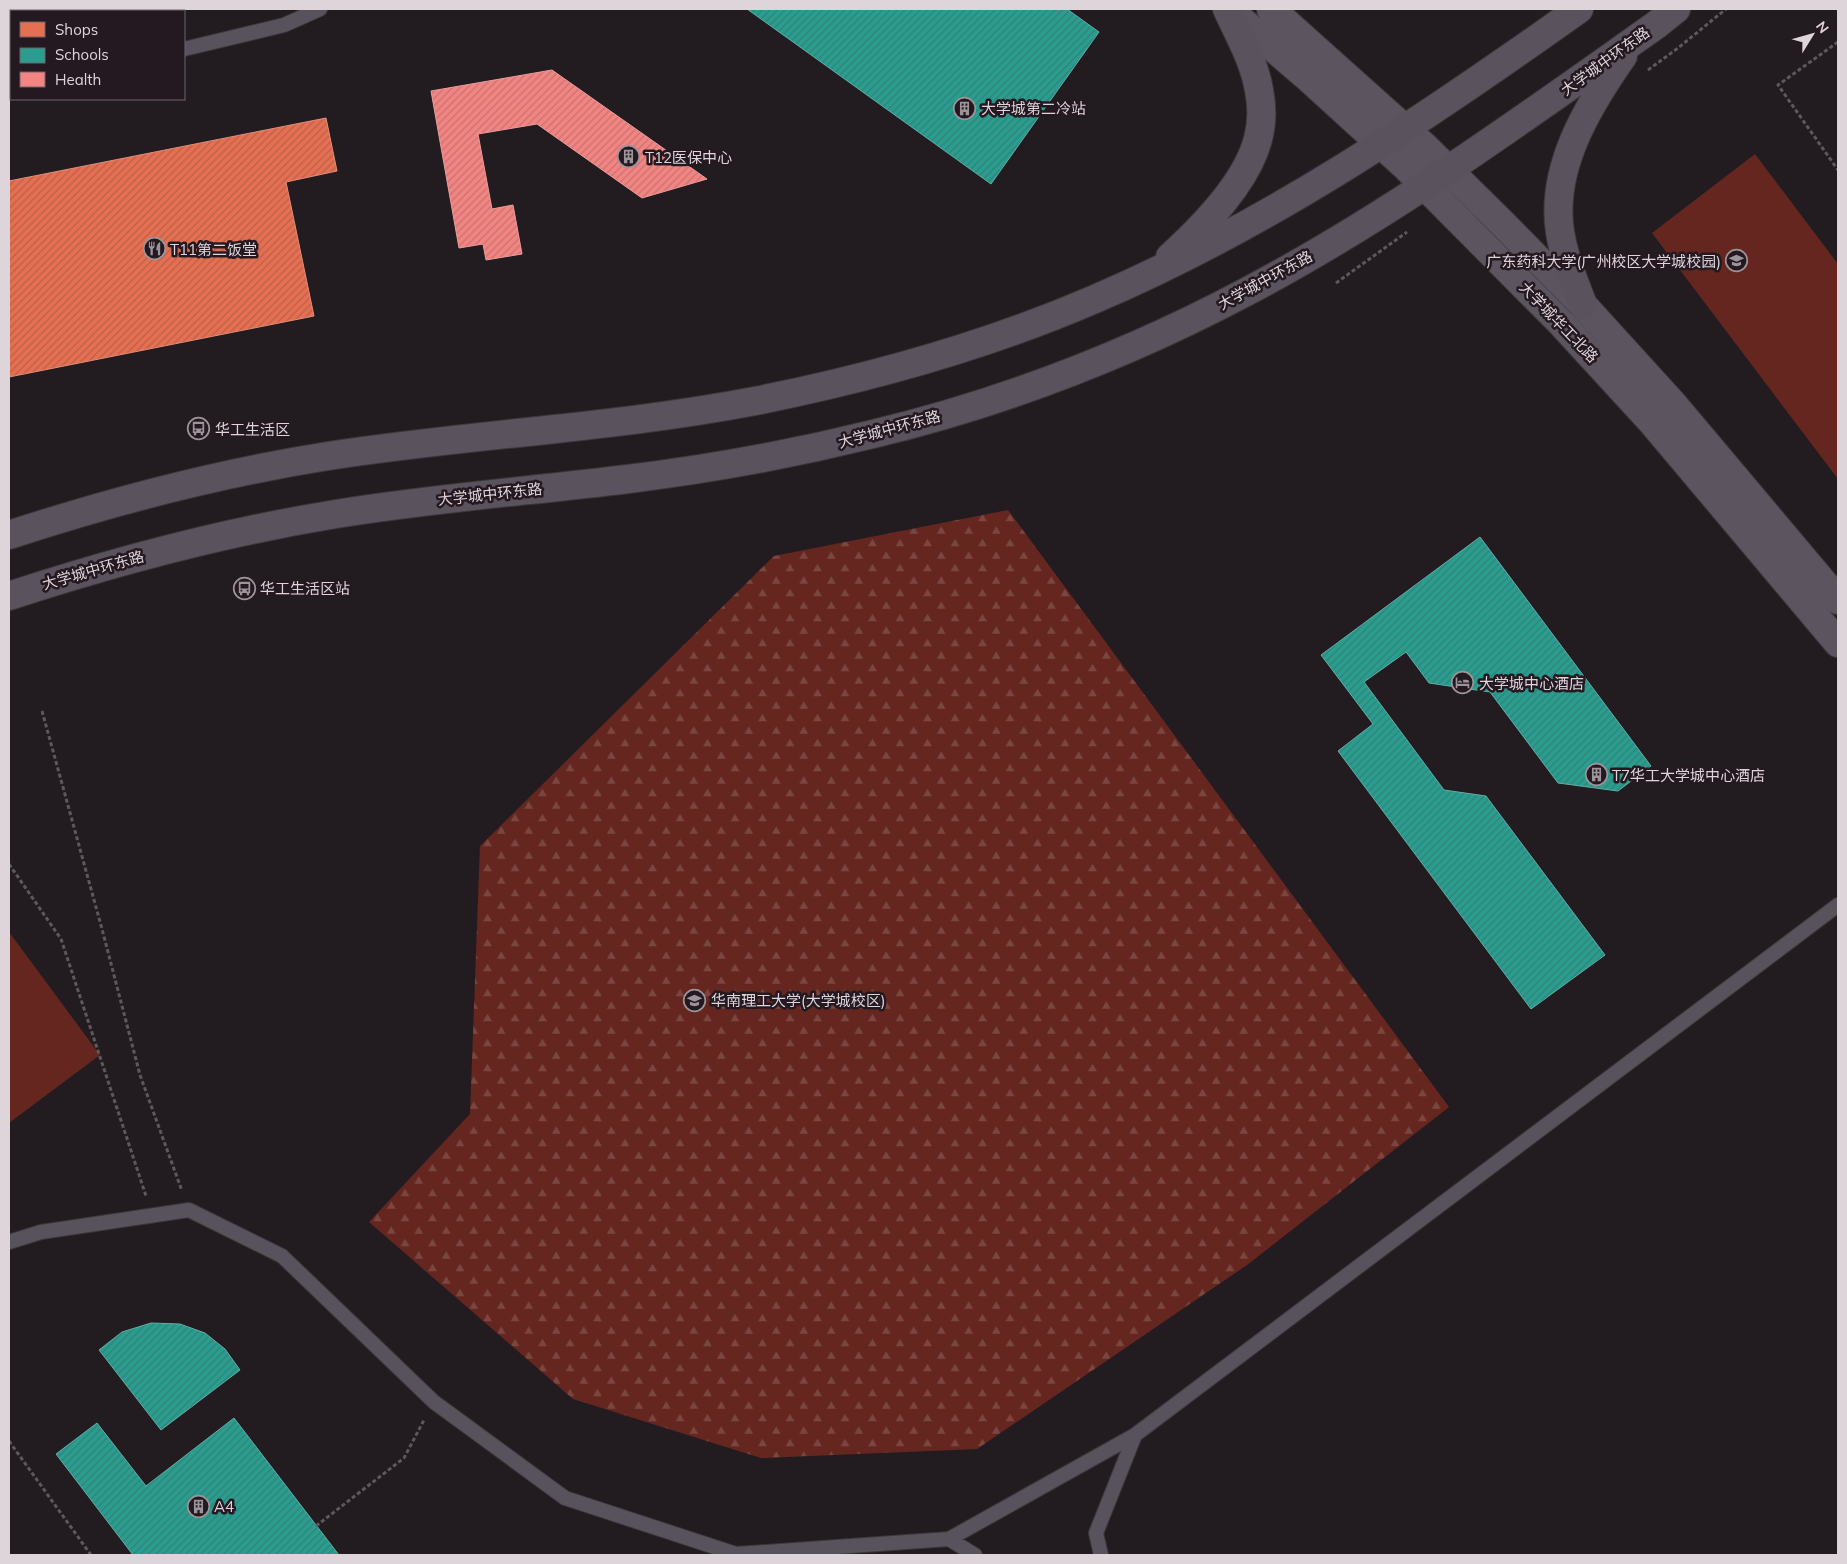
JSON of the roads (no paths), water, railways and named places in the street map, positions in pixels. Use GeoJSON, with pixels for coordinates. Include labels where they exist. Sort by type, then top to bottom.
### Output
{"type":"FeatureCollection","features":[{"type":"Feature","properties":{"kind":"main road","name":"大学城华工北路"},"geometry":{"type":"LineString","coordinates":[[1228,9],[1306,75],[1424,185],[1520,280],[1620,387],[1694,471],[1838,643]]}},
{"type":"Feature","properties":{"kind":"main road"},"geometry":{"type":"LineString","coordinates":[[1150,274],[1186,242],[1230,192],[1253,154],[1258,138],[1261,105],[1256,73],[1228,9]]}},
{"type":"Feature","properties":{"kind":"main road","name":"大学城华工北路"},"geometry":{"type":"LineString","coordinates":[[1271,9],[1448,169],[1582,305],[1673,404],[1838,600]]}},
{"type":"Feature","properties":{"kind":"main road"},"geometry":{"type":"LineString","coordinates":[[9,535],[159,490],[280,465],[394,447],[680,413],[751,401],[901,367],[991,339],[1094,300],[1220,240],[1267,214],[1380,144],[1510,58],[1579,9]]}},
{"type":"Feature","properties":{"kind":"main road","name":"大学城中环东路"},"geometry":{"type":"LineString","coordinates":[[9,596],[173,547],[282,524],[412,503],[689,471],[781,455],[917,423],[1010,394],[1117,354],[1201,315],[1296,264],[1448,169],[1559,94],[1676,9]]}},
{"type":"Feature","properties":{"kind":"main road"},"geometry":{"type":"LineString","coordinates":[[1582,305],[1565,255],[1560,230],[1559,204],[1564,172],[1573,141],[1591,105],[1633,41]]}},
{"type":"Feature","properties":{"kind":"lane"},"geometry":{"type":"LineString","coordinates":[[185,49],[284,25],[320,9]]}},
{"type":"Feature","properties":{"kind":"lane"},"geometry":{"type":"LineString","coordinates":[[9,1242],[41,1232],[190,1210],[282,1256],[434,1402],[566,1498],[736,1554],[949,1539],[1135,1435],[1838,905]]}},
{"type":"Feature","properties":{"kind":"lane"},"geometry":{"type":"LineString","coordinates":[[1101,1555],[1096,1533],[1135,1435]]}},
{"type":"Feature","properties":{"kind":"lane"},"geometry":{"type":"LineString","coordinates":[[949,1539],[975,1555]]}},
{"type":"Feature","properties":{"kind":"place","name":"大学城第二冷站"},"geometry":{"type":"Point","coordinates":[965,108]}},
{"type":"Feature","properties":{"kind":"place","name":"T12医保中心"},"geometry":{"type":"Point","coordinates":[629,157]}},
{"type":"Feature","properties":{"kind":"place","name":"T11第二饭堂"},"geometry":{"type":"Point","coordinates":[154,249]}},
{"type":"Feature","properties":{"kind":"place","name":"广东药科大学(广州校区大学城校园)"},"geometry":{"type":"Point","coordinates":[1737,261]}},
{"type":"Feature","properties":{"kind":"place","name":"华工生活区"},"geometry":{"type":"Point","coordinates":[199,429]}},
{"type":"Feature","properties":{"kind":"place","name":"华工生活区站"},"geometry":{"type":"Point","coordinates":[244,588]}},
{"type":"Feature","properties":{"kind":"place","name":"大学城中心酒店"},"geometry":{"type":"Point","coordinates":[1463,683]}},
{"type":"Feature","properties":{"kind":"place","name":"T7华工大学城中心酒店"},"geometry":{"type":"Point","coordinates":[1596,775]}},
{"type":"Feature","properties":{"kind":"place","name":"华南理工大学(大学城校区)"},"geometry":{"type":"Point","coordinates":[695,1000]}},
{"type":"Feature","properties":{"kind":"place","name":"A4"},"geometry":{"type":"Point","coordinates":[198,1506]}}]}
